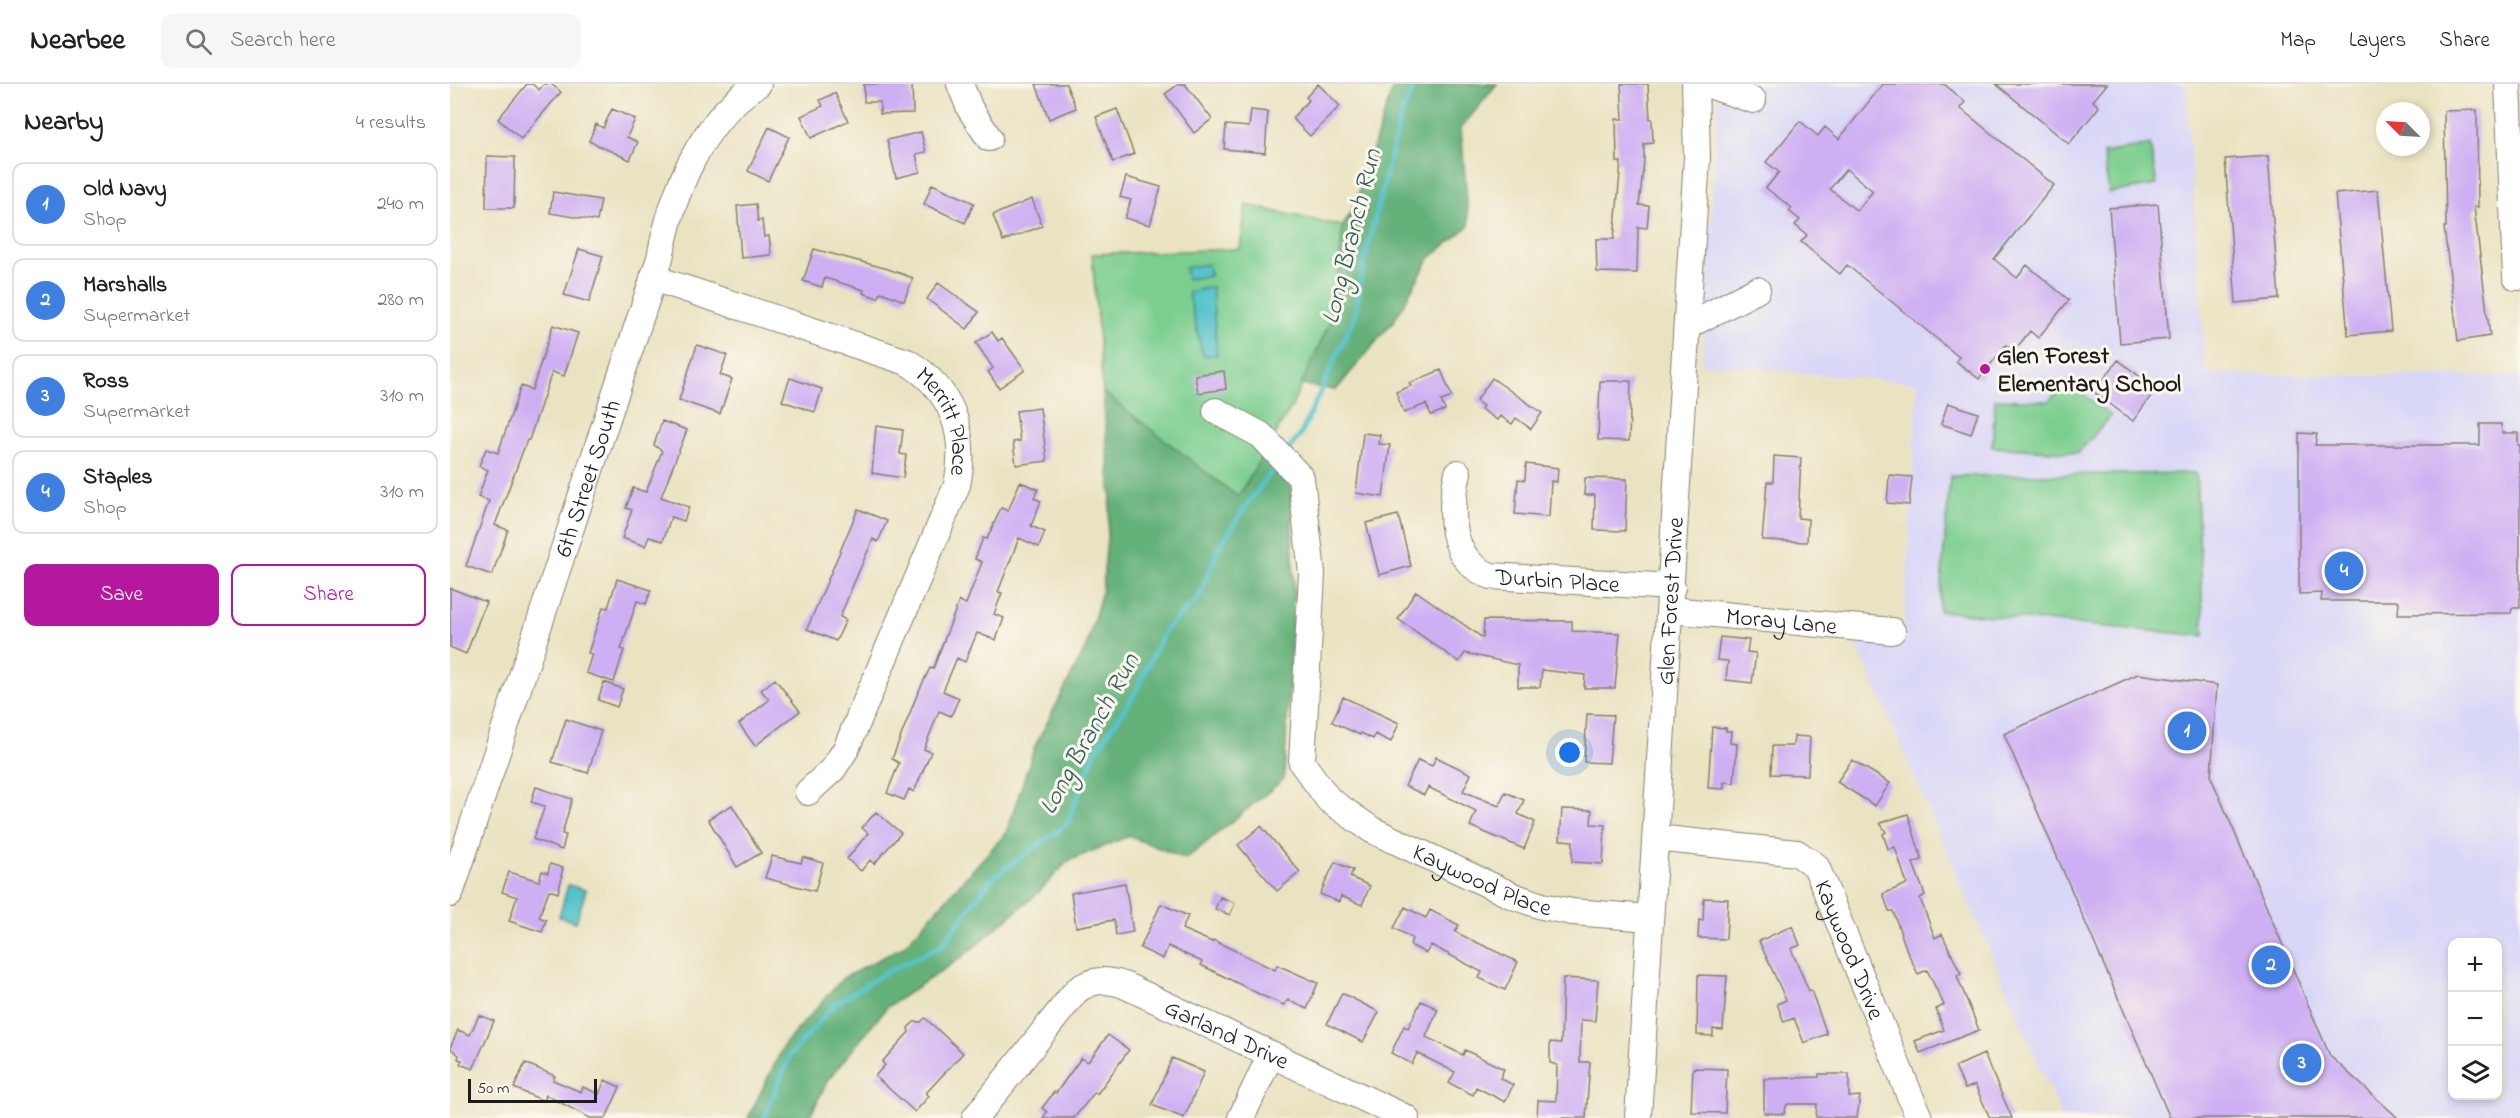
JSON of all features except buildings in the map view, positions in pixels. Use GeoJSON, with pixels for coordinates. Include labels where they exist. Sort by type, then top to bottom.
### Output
{"type":"FeatureCollection","features":[{"type":"Feature","properties":{"kind":"street","name":"6th Street South"},"geometry":{"type":"LineString","coordinates":[[450,894],[682,184],[697,150],[732,105],[758,84]]}},
{"type":"Feature","properties":{"kind":"street"},"geometry":{"type":"LineString","coordinates":[[960,84],[970,109],[989,138]]}},
{"type":"Feature","properties":{"kind":"street","name":"Glen Forest Drive"},"geometry":{"type":"LineString","coordinates":[[1638,1118],[1697,157],[1695,84]]}},
{"type":"Feature","properties":{"kind":"street"},"geometry":{"type":"LineString","coordinates":[[1706,84],[1753,100]]}},
{"type":"Feature","properties":{"kind":"street"},"geometry":{"type":"LineString","coordinates":[[2508,84],[2517,195],[2516,277],[2520,277]]}},
{"type":"Feature","properties":{"kind":"street","name":"Merritt Place"},"geometry":{"type":"LineString","coordinates":[[653,278],[906,362],[920,370],[935,384],[956,421],[961,441],[961,465],[957,485],[846,749],[833,769],[808,792]]}},
{"type":"Feature","properties":{"kind":"street"},"geometry":{"type":"LineString","coordinates":[[1687,326],[1757,290]]}},
{"type":"Feature","properties":{"kind":"street","name":"Kaywood Place"},"geometry":{"type":"LineString","coordinates":[[1216,411],[1262,435],[1301,478],[1312,573],[1302,764],[1329,800],[1372,830],[1513,896],[1542,906],[1572,912],[1650,918]]}},
{"type":"Feature","properties":{"kind":"street","name":"Durbin Place"},"geometry":{"type":"LineString","coordinates":[[1458,473],[1453,493],[1452,515],[1456,538],[1460,549],[1471,564],[1481,572],[1491,576],[1671,599]]}},
{"type":"Feature","properties":{"kind":"street","name":"Moray Lane"},"geometry":{"type":"LineString","coordinates":[[1671,599],[1892,631]]}},
{"type":"Feature","properties":{"kind":"street","name":"Kaywood Drive"},"geometry":{"type":"LineString","coordinates":[[1656,838],[1797,853],[1812,851],[1816,866],[1919,1118]]}},
{"type":"Feature","properties":{"kind":"street","name":"Garland Drive"},"geometry":{"type":"LineString","coordinates":[[975,1118],[1076,991],[1084,985],[1099,980],[1111,981],[1407,1118]]}},
{"type":"Feature","properties":{"kind":"street"},"geometry":{"type":"LineString","coordinates":[[1242,1118],[1271,1054]]}},
{"type":"Feature","properties":{"kind":"shaded area"},"geometry":{"type":"Polygon","coordinates":[[[1719,84],[2185,84],[2206,374],[2520,376],[2520,1118],[2062,1118],[1849,626],[1904,630],[1918,383],[1702,364],[1719,84]]]}},
{"type":"Feature","properties":{"kind":"green space"},"geometry":{"type":"Polygon","coordinates":[[[1394,84],[1497,84],[1461,128],[1469,226],[1429,259],[1395,319],[1336,390],[1301,385],[1335,311],[1343,226],[1355,204],[1394,84]]]}},
{"type":"Feature","properties":{"kind":"green space"},"geometry":{"type":"Polygon","coordinates":[[[2150,145],[2157,185],[2109,193],[2103,153],[2150,145]]]}},
{"type":"Feature","properties":{"kind":"green space"},"geometry":{"type":"Polygon","coordinates":[[[1246,205],[1343,226],[1335,311],[1292,406],[1238,497],[1172,453],[1103,392],[1092,254],[1240,249],[1246,205]]]}},
{"type":"Feature","properties":{"kind":"green space"},"geometry":{"type":"Polygon","coordinates":[[[2066,381],[2111,416],[2078,453],[1992,447],[1995,399],[2049,401],[2066,381]]]}},
{"type":"Feature","properties":{"kind":"green space"},"geometry":{"type":"Polygon","coordinates":[[[1103,392],[1238,497],[1262,457],[1291,486],[1294,589],[1284,779],[1186,859],[1129,836],[1068,861],[1039,892],[961,958],[887,1007],[828,1080],[809,1118],[748,1118],[784,1045],[843,978],[904,946],[1006,833],[1035,746],[1086,647],[1102,591],[1111,497],[1103,392]]]}},
{"type":"Feature","properties":{"kind":"green space"},"geometry":{"type":"Polygon","coordinates":[[[2196,473],[2204,636],[1939,611],[1950,476],[2196,473]]]}},
{"type":"Feature","properties":{"kind":"water"},"geometry":{"type":"Polygon","coordinates":[[[1208,264],[1210,276],[1187,279],[1185,268],[1208,264]]]}},
{"type":"Feature","properties":{"kind":"water"},"geometry":{"type":"Polygon","coordinates":[[[1212,287],[1217,355],[1203,356],[1188,292],[1212,287]]]}},
{"type":"Feature","properties":{"kind":"water"},"geometry":{"type":"Polygon","coordinates":[[[568,885],[586,890],[576,922],[559,917],[568,885]]]}},
{"type":"Feature","properties":{"kind":"waterway","name":"Long Branch Run"},"geometry":{"type":"LineString","coordinates":[[1287,451],[1301,434],[1355,316],[1362,271],[1401,115],[1415,84]]}},
{"type":"Feature","properties":{"kind":"waterway","name":"Long Branch Run"},"geometry":{"type":"LineString","coordinates":[[764,1118],[790,1055],[835,1004],[883,974],[941,946],[992,878],[1067,824],[1095,752],[1134,695],[1165,630],[1199,597],[1218,549],[1278,463]]}},
{"type":"Feature","properties":{"kind":"place","name":"Glen Forest Elementary School"},"geometry":{"type":"Point","coordinates":[1985,369]}},
{"type":"Feature","properties":{"kind":"place","name":"Staples"},"geometry":{"type":"Point","coordinates":[2344,571]}},
{"type":"Feature","properties":{"kind":"place","name":"Old Navy"},"geometry":{"type":"Point","coordinates":[2187,731]}},
{"type":"Feature","properties":{"kind":"place","name":"Marshalls"},"geometry":{"type":"Point","coordinates":[2271,965]}},
{"type":"Feature","properties":{"kind":"place","name":"Ross"},"geometry":{"type":"Point","coordinates":[2302,1063]}}]}
